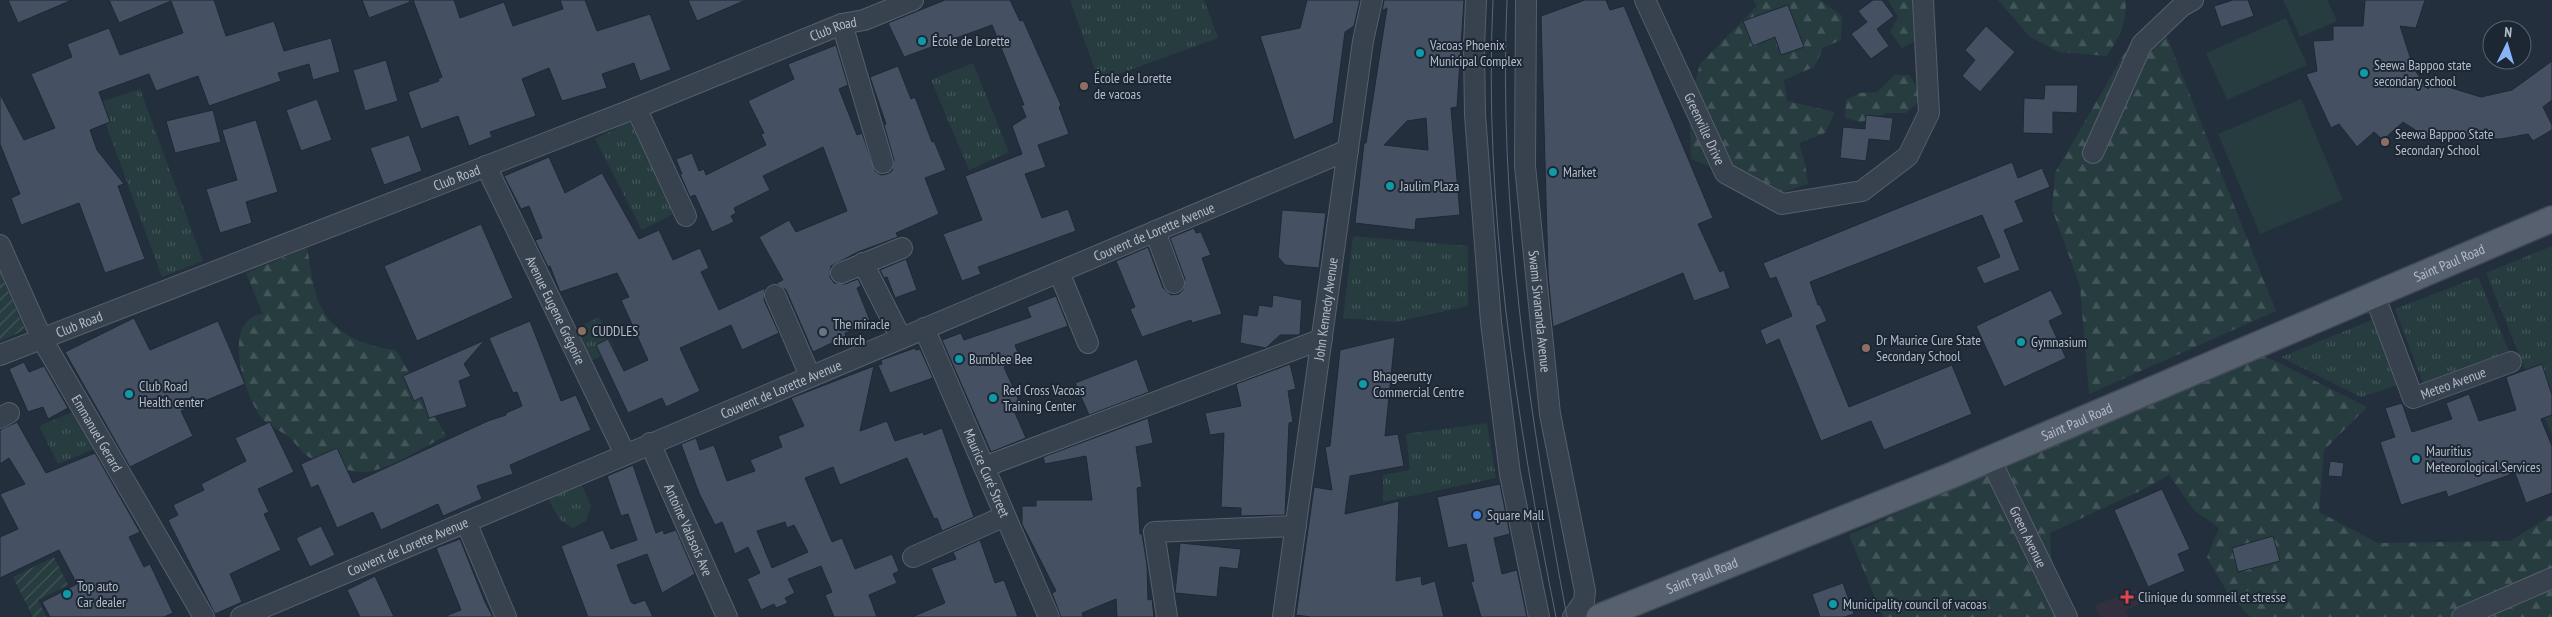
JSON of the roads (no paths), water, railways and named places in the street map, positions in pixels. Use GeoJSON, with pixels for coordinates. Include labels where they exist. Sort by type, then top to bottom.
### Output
{"type":"FeatureCollection","features":[{"type":"Feature","properties":{"kind":"main road","name":"Saint Paul Road"},"geometry":{"type":"LineString","coordinates":[[1610,613],[1950,476],[1989,457],[2552,219]]}},
{"type":"Feature","properties":{"kind":"street","name":"Club Road"},"geometry":{"type":"LineString","coordinates":[[0,356],[636,108],[842,24],[864,20],[913,0]]}},
{"type":"Feature","properties":{"kind":"street","name":"John Kennedy Avenue"},"geometry":{"type":"LineString","coordinates":[[1283,617],[1363,41],[1372,0]]}},
{"type":"Feature","properties":{"kind":"street"},"geometry":{"type":"LineString","coordinates":[[1476,0],[1474,46],[1475,115],[1491,322],[1510,474],[1539,617]]}},
{"type":"Feature","properties":{"kind":"street","name":"Swami Sivananda Avenue"},"geometry":{"type":"LineString","coordinates":[[1526,0],[1525,166],[1549,404],[1585,591]]}},
{"type":"Feature","properties":{"kind":"street","name":"Greenville Drive"},"geometry":{"type":"LineString","coordinates":[[1645,0],[1725,173],[1782,204],[1862,190],[1908,156],[1929,113],[1923,0]]}},
{"type":"Feature","properties":{"kind":"street"},"geometry":{"type":"LineString","coordinates":[[2093,153],[2142,44],[2182,6],[2193,0]]}},
{"type":"Feature","properties":{"kind":"street"},"geometry":{"type":"LineString","coordinates":[[842,24],[883,163]]}},
{"type":"Feature","properties":{"kind":"street"},"geometry":{"type":"LineString","coordinates":[[636,108],[686,216]]}},
{"type":"Feature","properties":{"kind":"street","name":"Couvent de Lorette Avenue"},"geometry":{"type":"LineString","coordinates":[[241,617],[1348,150]]}},
{"type":"Feature","properties":{"kind":"street","name":"Avenue Eugene Grégoire"},"geometry":{"type":"LineString","coordinates":[[486,166],[625,454]]}},
{"type":"Feature","properties":{"kind":"street"},"geometry":{"type":"LineString","coordinates":[[1155,231],[1174,283]]}},
{"type":"Feature","properties":{"kind":"street","name":"Emmanuel Gerard"},"geometry":{"type":"LineString","coordinates":[[0,245],[42,339],[204,617]]}},
{"type":"Feature","properties":{"kind":"street"},"geometry":{"type":"LineString","coordinates":[[841,273],[902,248]]}},
{"type":"Feature","properties":{"kind":"street"},"geometry":{"type":"LineString","coordinates":[[863,263],[901,338]]}},
{"type":"Feature","properties":{"kind":"street"},"geometry":{"type":"LineString","coordinates":[[1059,272],[1088,343]]}},
{"type":"Feature","properties":{"kind":"street","name":"Meteo Avenue"},"geometry":{"type":"LineString","coordinates":[[2374,294],[2413,398],[2512,362]]}},
{"type":"Feature","properties":{"kind":"street"},"geometry":{"type":"LineString","coordinates":[[775,295],[810,376]]}},
{"type":"Feature","properties":{"kind":"street","name":"Maurice Curé Street"},"geometry":{"type":"LineString","coordinates":[[924,328],[1049,617]]}},
{"type":"Feature","properties":{"kind":"street"},"geometry":{"type":"LineString","coordinates":[[984,467],[1322,339]]}},
{"type":"Feature","properties":{"kind":"street","name":"Antoine Valasois Ave"},"geometry":{"type":"LineString","coordinates":[[650,443],[727,617]]}},
{"type":"Feature","properties":{"kind":"street","name":"Green Avenue"},"geometry":{"type":"LineString","coordinates":[[1989,457],[2068,617]]}},
{"type":"Feature","properties":{"kind":"street"},"geometry":{"type":"LineString","coordinates":[[913,557],[1006,516]]}},
{"type":"Feature","properties":{"kind":"street"},"geometry":{"type":"LineString","coordinates":[[466,522],[506,617]]}},
{"type":"Feature","properties":{"kind":"street"},"geometry":{"type":"LineString","coordinates":[[1167,617],[1154,532],[1296,526]]}},
{"type":"Feature","properties":{"kind":"street"},"geometry":{"type":"LineString","coordinates":[[2470,616],[2552,578]]}},
{"type":"Feature","properties":{"kind":"street"},"geometry":{"type":"LineString","coordinates":[[1585,591],[1591,599],[1610,613]]}},
{"type":"Feature","properties":{"kind":"street"},"geometry":{"type":"LineString","coordinates":[[1573,617],[1584,601],[1585,591]]}},
{"type":"Feature","properties":{"kind":"tram line"},"geometry":{"type":"LineString","coordinates":[[1493,0],[1491,76],[1498,232],[1516,388],[1541,542],[1556,617]]}},
{"type":"Feature","properties":{"kind":"tram line"},"geometry":{"type":"LineString","coordinates":[[1507,0],[1505,77],[1507,155],[1519,310],[1540,464],[1567,617]]}},
{"type":"Feature","properties":{"kind":"place","name":"École de Lorette"},"geometry":{"type":"Point","coordinates":[922,41]}},
{"type":"Feature","properties":{"kind":"place","name":"Vacoas Phoenix Municipal Complex"},"geometry":{"type":"Point","coordinates":[1420,53]}},
{"type":"Feature","properties":{"kind":"place","name":"Seewa Bappoo state secondary school"},"geometry":{"type":"Point","coordinates":[2364,73]}},
{"type":"Feature","properties":{"kind":"place","name":"École de Lorette de vacoas"},"geometry":{"type":"Point","coordinates":[1084,86]}},
{"type":"Feature","properties":{"kind":"place","name":"Seewa Bappoo State Secondary School"},"geometry":{"type":"Point","coordinates":[2385,142]}},
{"type":"Feature","properties":{"kind":"place","name":"Market"},"geometry":{"type":"Point","coordinates":[1553,172]}},
{"type":"Feature","properties":{"kind":"place","name":"Jaulim Plaza"},"geometry":{"type":"Point","coordinates":[1390,186]}},
{"type":"Feature","properties":{"kind":"place","name":"CUDDLES"},"geometry":{"type":"Point","coordinates":[582,331]}},
{"type":"Feature","properties":{"kind":"place","name":"The miracle church"},"geometry":{"type":"Point","coordinates":[823,332]}},
{"type":"Feature","properties":{"kind":"place","name":"Gymnasium"},"geometry":{"type":"Point","coordinates":[2021,342]}},
{"type":"Feature","properties":{"kind":"place","name":"Dr Maurice Cure State Secondary School"},"geometry":{"type":"Point","coordinates":[1866,348]}},
{"type":"Feature","properties":{"kind":"place","name":"Bumblee Bee"},"geometry":{"type":"Point","coordinates":[959,359]}},
{"type":"Feature","properties":{"kind":"place","name":"Bhageerutty Commercial Centre"},"geometry":{"type":"Point","coordinates":[1363,384]}},
{"type":"Feature","properties":{"kind":"place","name":"Club Road Health center"},"geometry":{"type":"Point","coordinates":[129,394]}},
{"type":"Feature","properties":{"kind":"place","name":"Red Cross Vacoas Training Center"},"geometry":{"type":"Point","coordinates":[993,398]}},
{"type":"Feature","properties":{"kind":"place","name":"Mauritius Meteorological Services"},"geometry":{"type":"Point","coordinates":[2416,459]}},
{"type":"Feature","properties":{"kind":"place","name":"Square Mall"},"geometry":{"type":"Point","coordinates":[1477,515]}},
{"type":"Feature","properties":{"kind":"place","name":"Top auto Car dealer"},"geometry":{"type":"Point","coordinates":[67,594]}},
{"type":"Feature","properties":{"kind":"place","name":"Clinique du sommeil et stresse"},"geometry":{"type":"Point","coordinates":[2127,597]}},
{"type":"Feature","properties":{"kind":"place","name":"Municipality council of vacoas"},"geometry":{"type":"Point","coordinates":[1833,604]}}]}
